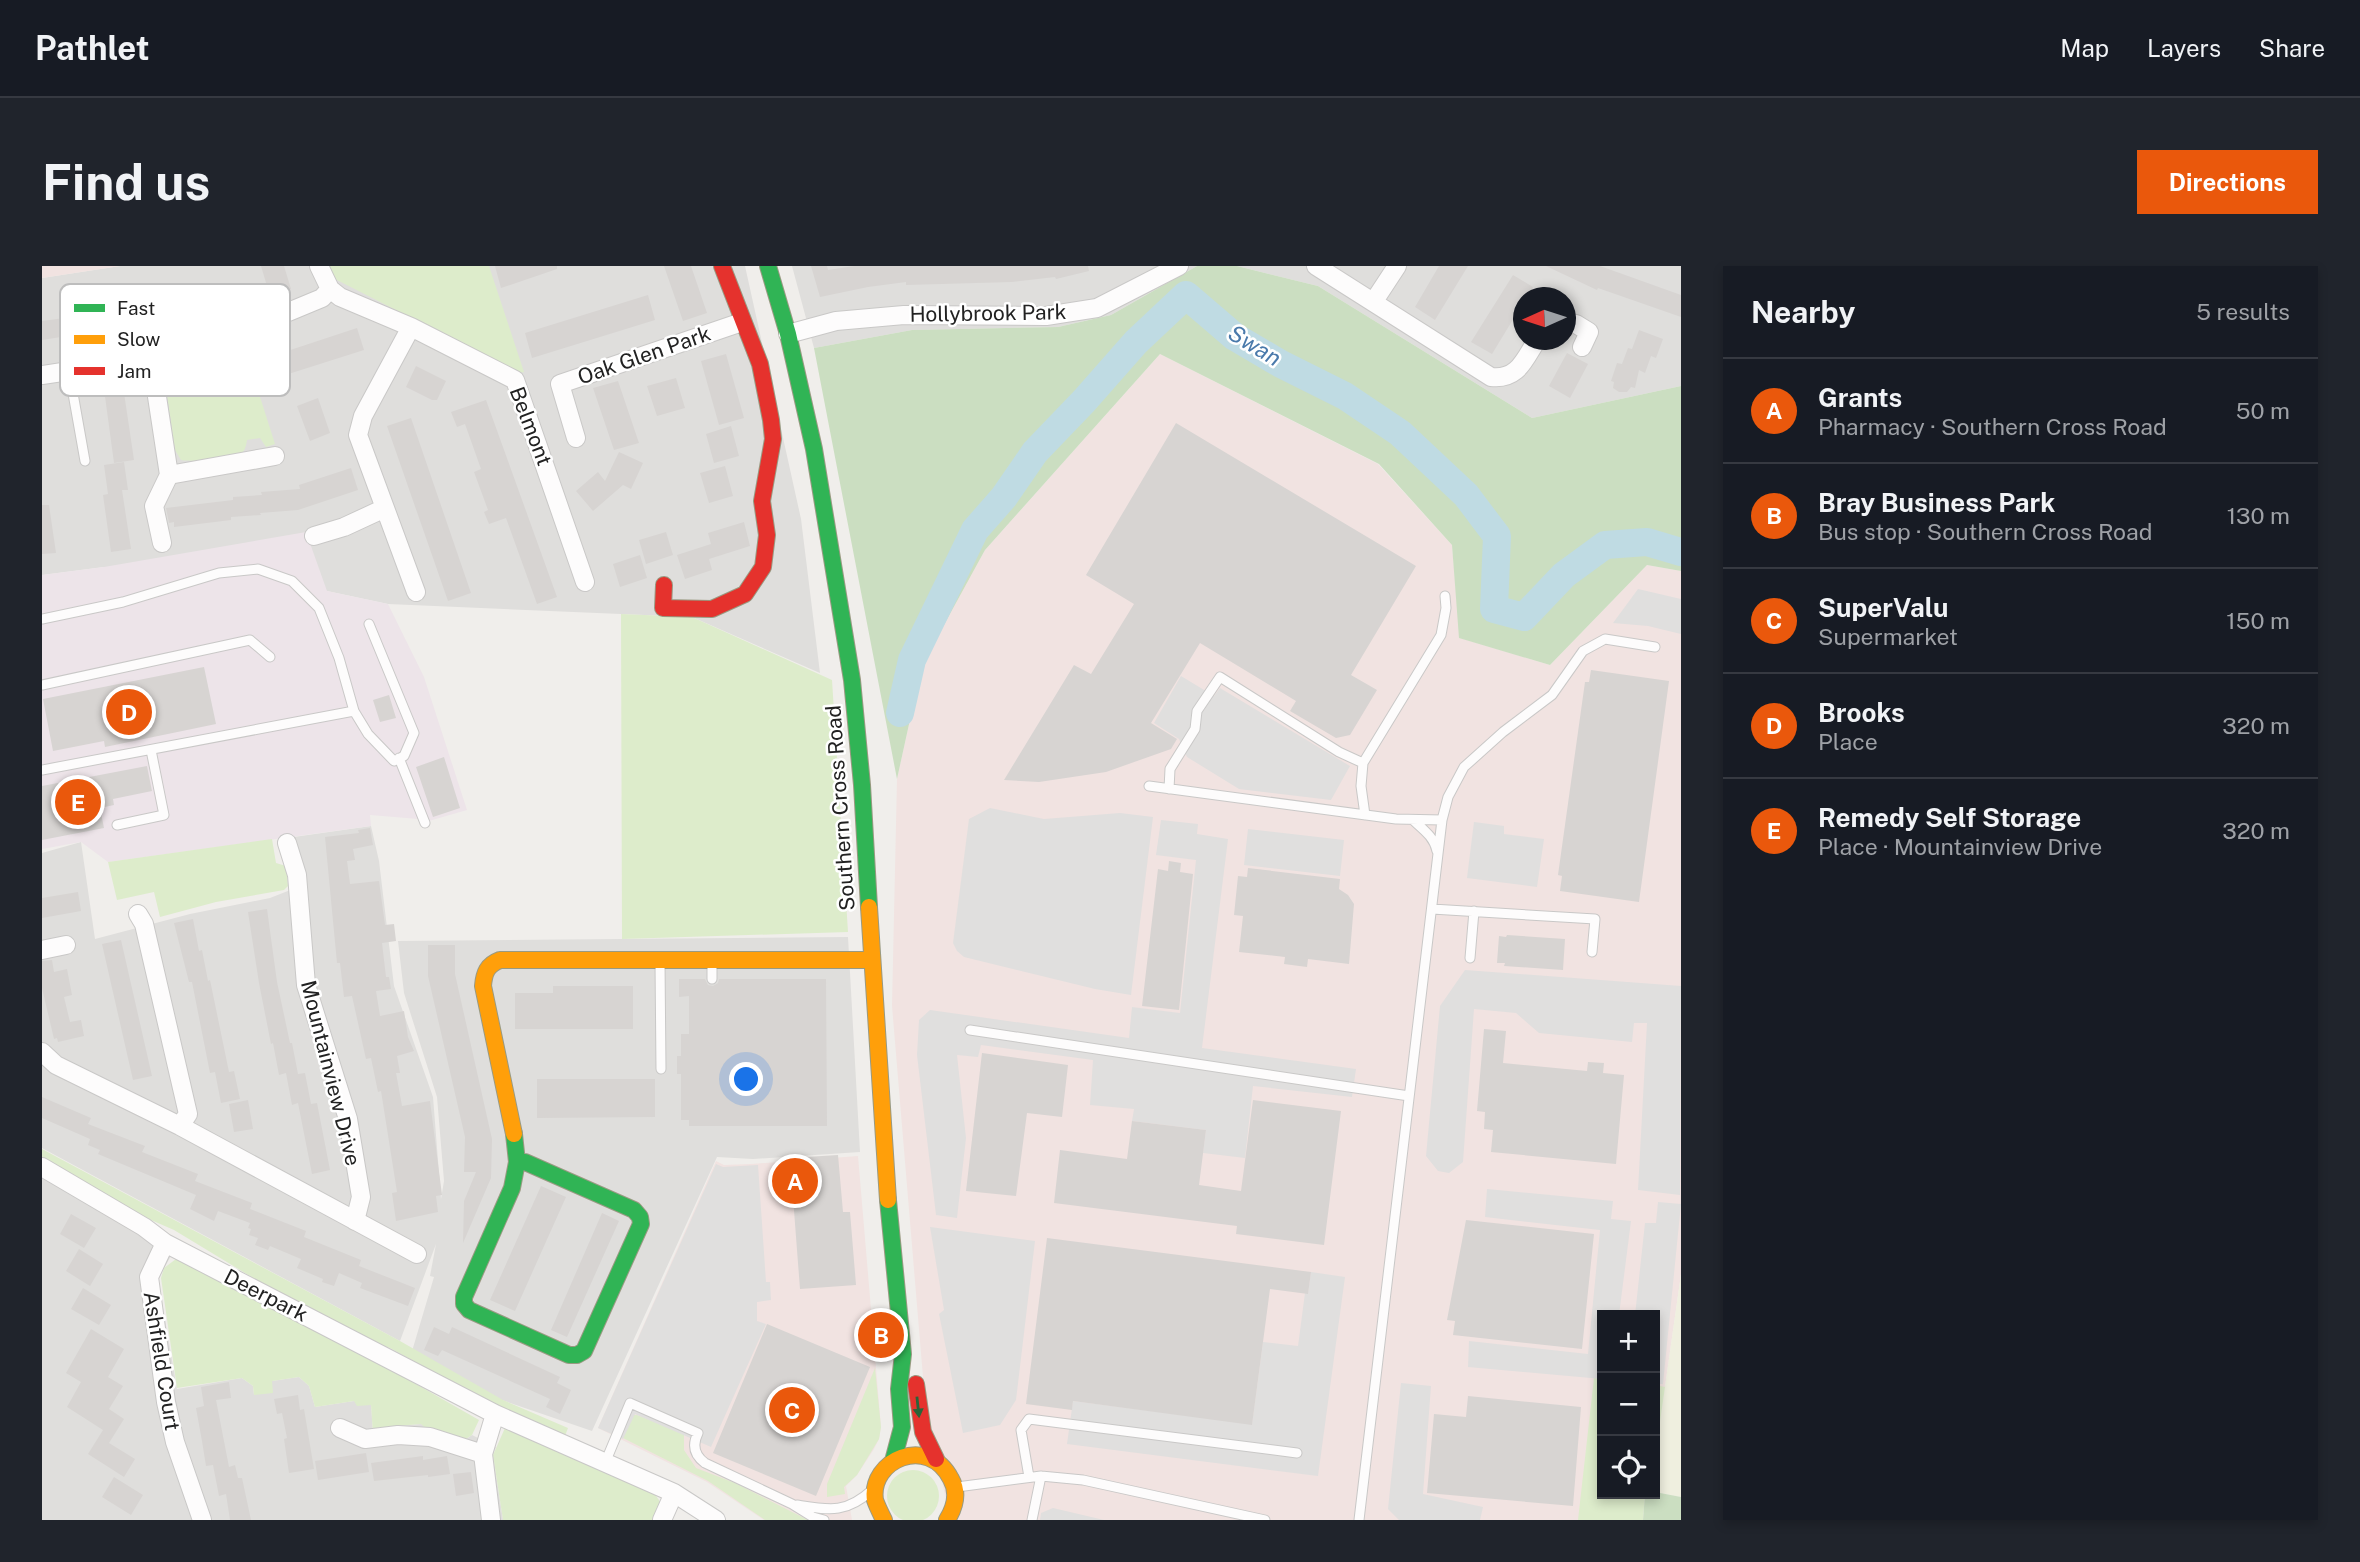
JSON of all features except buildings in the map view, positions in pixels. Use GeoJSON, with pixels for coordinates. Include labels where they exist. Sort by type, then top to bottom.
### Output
{"type":"FeatureCollection","features":[{"type":"Feature","properties":{"kind":"street"},"geometry":{"type":"LineString","coordinates":[[290,311],[322,298],[330,289],[319,266]]}},
{"type":"Feature","properties":{"kind":"street"},"geometry":{"type":"LineString","coordinates":[[664,584],[663,608],[712,610],[745,594],[763,567],[767,536],[762,501],[773,439],[760,364],[722,266]]}},
{"type":"Feature","properties":{"kind":"street","name":"Southern Cross Road"},"geometry":{"type":"LineString","coordinates":[[768,266],[788,334],[814,449],[852,680],[862,785],[885,1172],[903,1353],[899,1389],[902,1427],[893,1461],[881,1472],[876,1486]]}},
{"type":"Feature","properties":{"kind":"street","name":"Hollybrook Park"},"geometry":{"type":"LineString","coordinates":[[788,334],[836,321],[904,314],[1046,316],[1097,308],[1179,266]]}},
{"type":"Feature","properties":{"kind":"street"},"geometry":{"type":"LineString","coordinates":[[1316,266],[1491,377],[1504,379],[1513,374],[1531,350]]}},
{"type":"Feature","properties":{"kind":"street"},"geometry":{"type":"LineString","coordinates":[[1374,301],[1397,266]]}},
{"type":"Feature","properties":{"kind":"street","name":"Belmont"},"geometry":{"type":"LineString","coordinates":[[330,289],[340,297],[411,327],[515,380],[584,582]]}},
{"type":"Feature","properties":{"kind":"street","name":"Oak Glen Park"},"geometry":{"type":"LineString","coordinates":[[576,438],[560,384],[743,322]]}},
{"type":"Feature","properties":{"kind":"street"},"geometry":{"type":"LineString","coordinates":[[1576,324],[1589,332]]}},
{"type":"Feature","properties":{"kind":"street"},"geometry":{"type":"LineString","coordinates":[[411,327],[363,416],[358,435],[416,593]]}},
{"type":"Feature","properties":{"kind":"street"},"geometry":{"type":"LineString","coordinates":[[42,374],[60,372]]}},
{"type":"Feature","properties":{"kind":"street"},"geometry":{"type":"LineString","coordinates":[[157,396],[169,475],[154,506],[162,543]]}},
{"type":"Feature","properties":{"kind":"street"},"geometry":{"type":"LineString","coordinates":[[169,475],[275,456]]}},
{"type":"Feature","properties":{"kind":"street"},"geometry":{"type":"LineString","coordinates":[[314,536],[344,527],[385,508]]}},
{"type":"Feature","properties":{"kind":"street","name":"Mountainview Drive"},"geometry":{"type":"LineString","coordinates":[[287,843],[297,875],[306,985],[350,1132],[361,1197],[355,1221]]}},
{"type":"Feature","properties":{"kind":"street"},"geometry":{"type":"LineString","coordinates":[[138,914],[144,924],[181,1077],[188,1114],[180,1126]]}},
{"type":"Feature","properties":{"kind":"street"},"geometry":{"type":"LineString","coordinates":[[42,950],[66,944]]}},
{"type":"Feature","properties":{"kind":"street"},"geometry":{"type":"LineString","coordinates":[[517,1162],[525,1163],[634,1210],[640,1217],[640,1224],[584,1351],[577,1355],[569,1355],[506,1327],[469,1310],[464,1304],[464,1297],[512,1188],[517,1162],[513,1122],[483,986],[484,973],[489,964],[500,960],[872,960]]}},
{"type":"Feature","properties":{"kind":"street"},"geometry":{"type":"LineString","coordinates":[[42,1052],[56,1065],[180,1126],[417,1254]]}},
{"type":"Feature","properties":{"kind":"street","name":"Deerpark"},"geometry":{"type":"LineString","coordinates":[[42,1167],[144,1227],[166,1243],[495,1414],[674,1493],[716,1520]]}},
{"type":"Feature","properties":{"kind":"street","name":"Ashfield Court"},"geometry":{"type":"LineString","coordinates":[[166,1243],[149,1277],[166,1402],[175,1442],[202,1520]]}},
{"type":"Feature","properties":{"kind":"street","name":"Southern Cross Road"},"geometry":{"type":"LineString","coordinates":[[903,1353],[916,1385],[923,1432],[936,1459],[950,1472],[956,1488]]}},
{"type":"Feature","properties":{"kind":"street"},"geometry":{"type":"LineString","coordinates":[[491,1520],[483,1454],[495,1414]]}},
{"type":"Feature","properties":{"kind":"street"},"geometry":{"type":"LineString","coordinates":[[340,1428],[365,1439],[398,1435],[430,1437],[483,1454]]}},
{"type":"Feature","properties":{"kind":"street"},"geometry":{"type":"LineString","coordinates":[[893,1461],[912,1454],[936,1459]]}},
{"type":"Feature","properties":{"kind":"street"},"geometry":{"type":"LineString","coordinates":[[876,1486],[877,1507],[884,1520]]}},
{"type":"Feature","properties":{"kind":"street"},"geometry":{"type":"LineString","coordinates":[[947,1520],[954,1509],[956,1488]]}},
{"type":"Feature","properties":{"kind":"street"},"geometry":{"type":"LineString","coordinates":[[662,1520],[674,1493]]}},
{"type":"Feature","properties":{"kind":"lane"},"geometry":{"type":"LineString","coordinates":[[73,396],[85,461]]}},
{"type":"Feature","properties":{"kind":"lane"},"geometry":{"type":"LineString","coordinates":[[42,619],[123,602],[219,573],[258,569],[292,581],[319,608],[339,658],[354,711],[368,734],[394,761],[404,755],[414,733],[369,624]]}},
{"type":"Feature","properties":{"kind":"lane"},"geometry":{"type":"LineString","coordinates":[[1365,815],[1361,786],[1363,763],[1441,635],[1446,608],[1445,596]]}},
{"type":"Feature","properties":{"kind":"lane"},"geometry":{"type":"LineString","coordinates":[[1359,1520],[1442,820],[1448,797],[1464,766],[1552,695],[1583,652],[1605,639],[1656,647]]}},
{"type":"Feature","properties":{"kind":"lane"},"geometry":{"type":"LineString","coordinates":[[42,685],[250,640],[270,657]]}},
{"type":"Feature","properties":{"kind":"lane"},"geometry":{"type":"LineString","coordinates":[[1169,789],[1170,769],[1195,729],[1197,711],[1220,677],[1339,752],[1363,763]]}},
{"type":"Feature","properties":{"kind":"lane"},"geometry":{"type":"LineString","coordinates":[[42,770],[354,711]]}},
{"type":"Feature","properties":{"kind":"lane"},"geometry":{"type":"LineString","coordinates":[[117,825],[164,815],[151,750]]}},
{"type":"Feature","properties":{"kind":"lane"},"geometry":{"type":"LineString","coordinates":[[399,758],[425,822]]}},
{"type":"Feature","properties":{"kind":"lane"},"geometry":{"type":"LineString","coordinates":[[1149,786],[1365,815],[1442,820]]}},
{"type":"Feature","properties":{"kind":"lane"},"geometry":{"type":"LineString","coordinates":[[1413,820],[1435,842],[1438,858]]}},
{"type":"Feature","properties":{"kind":"lane"},"geometry":{"type":"LineString","coordinates":[[1432,909],[1595,919],[1592,952]]}},
{"type":"Feature","properties":{"kind":"lane"},"geometry":{"type":"LineString","coordinates":[[1470,958],[1474,911]]}},
{"type":"Feature","properties":{"kind":"lane"},"geometry":{"type":"LineString","coordinates":[[660,960],[661,1069]]}},
{"type":"Feature","properties":{"kind":"lane"},"geometry":{"type":"LineString","coordinates":[[712,960],[712,979]]}},
{"type":"Feature","properties":{"kind":"lane"},"geometry":{"type":"LineString","coordinates":[[970,1030],[1409,1096]]}},
{"type":"Feature","properties":{"kind":"lane"},"geometry":{"type":"LineString","coordinates":[[605,1463],[630,1403],[698,1433],[694,1447],[696,1454],[705,1462],[813,1517],[824,1520]]}},
{"type":"Feature","properties":{"kind":"lane"},"geometry":{"type":"LineString","coordinates":[[1029,1477],[1021,1430],[1030,1419],[1297,1452]]}},
{"type":"Feature","properties":{"kind":"lane"},"geometry":{"type":"LineString","coordinates":[[1032,1520],[1041,1476]]}},
{"type":"Feature","properties":{"kind":"lane"},"geometry":{"type":"LineString","coordinates":[[956,1488],[1041,1476],[1083,1480],[1265,1520]]}},
{"type":"Feature","properties":{"kind":"lane"},"geometry":{"type":"LineString","coordinates":[[792,1504],[826,1510],[846,1507],[859,1501],[876,1486]]}},
{"type":"Feature","properties":{"kind":"shaded area"},"geometry":{"type":"Polygon","coordinates":[[[42,266],[120,266],[42,278],[42,266]]]}},
{"type":"Feature","properties":{"kind":"shaded area"},"geometry":{"type":"Polygon","coordinates":[[[120,266],[745,266],[801,519],[820,673],[692,617],[388,604],[327,591],[104,567],[42,575],[42,278],[120,266]]]}},
{"type":"Feature","properties":{"kind":"shaded area"},"geometry":{"type":"Polygon","coordinates":[[[792,266],[1197,266],[1111,315],[1058,327],[912,330],[814,348],[792,266]]]}},
{"type":"Feature","properties":{"kind":"shaded area"},"geometry":{"type":"Polygon","coordinates":[[[1237,266],[1681,266],[1681,386],[1532,418],[1318,286],[1237,266]]]}},
{"type":"Feature","properties":{"kind":"shaded area"},"geometry":{"type":"Polygon","coordinates":[[[1160,354],[1378,464],[1452,545],[1460,638],[1550,665],[1647,565],[1681,571],[1681,1274],[1665,1387],[1660,1397],[1660,1310],[1597,1310],[1597,1499],[1601,1499],[1597,1520],[951,1520],[942,1482],[929,1449],[892,1006],[897,779],[922,665],[985,550],[1160,354]]]}},
{"type":"Feature","properties":{"kind":"shaded area"},"geometry":{"type":"Polygon","coordinates":[[[306,532],[327,591],[388,604],[424,677],[467,810],[422,823],[418,819],[370,815],[371,826],[108,862],[81,842],[42,849],[42,575],[306,532]]]}},
{"type":"Feature","properties":{"kind":"shaded area"},"geometry":{"type":"Polygon","coordinates":[[[1638,589],[1681,599],[1681,634],[1648,626],[1613,623],[1638,589]]]}},
{"type":"Feature","properties":{"kind":"shaded area"},"geometry":{"type":"Polygon","coordinates":[[[1181,676],[1214,696],[1220,688],[1350,766],[1331,800],[1239,789],[1187,757],[1179,739],[1154,723],[1181,676]]]}},
{"type":"Feature","properties":{"kind":"shaded area"},"geometry":{"type":"Polygon","coordinates":[[[990,808],[1044,819],[1120,813],[1153,817],[1131,995],[1095,989],[964,957],[957,951],[953,943],[969,819],[990,808]]]}},
{"type":"Feature","properties":{"kind":"shaded area"},"geometry":{"type":"Polygon","coordinates":[[[1161,820],[1198,824],[1197,834],[1228,839],[1202,1048],[1356,1069],[1352,1097],[1253,1086],[1245,1158],[1203,1153],[1206,1130],[1132,1121],[1134,1109],[1090,1105],[1093,1060],[981,1045],[978,1057],[957,1055],[966,1138],[957,1218],[936,1215],[917,1055],[919,1020],[930,1010],[1129,1038],[1132,1007],[1180,1013],[1196,860],[1156,855],[1161,820]]]}},
{"type":"Feature","properties":{"kind":"shaded area"},"geometry":{"type":"Polygon","coordinates":[[[1474,822],[1504,826],[1504,834],[1544,839],[1537,887],[1467,878],[1474,822]]]}},
{"type":"Feature","properties":{"kind":"shaded area"},"geometry":{"type":"Polygon","coordinates":[[[371,826],[379,861],[394,986],[433,1097],[441,1199],[444,1181],[437,1097],[404,993],[398,941],[848,937],[860,1152],[753,1159],[717,1157],[592,1431],[496,1398],[410,1358],[434,1277],[430,1276],[436,1244],[400,1341],[42,1148],[42,853],[81,842],[95,939],[190,914],[270,898],[298,887],[287,838],[371,826]]]}},
{"type":"Feature","properties":{"kind":"shaded area"},"geometry":{"type":"Polygon","coordinates":[[[1248,829],[1344,840],[1340,876],[1244,865],[1248,829]]]}},
{"type":"Feature","properties":{"kind":"shaded area"},"geometry":{"type":"Polygon","coordinates":[[[1465,970],[1681,986],[1680,1195],[1638,1190],[1647,1023],[1634,1023],[1632,1042],[1539,1033],[1516,1013],[1474,1009],[1463,1162],[1449,1173],[1438,1171],[1426,1156],[1440,1006],[1465,970]]]}},
{"type":"Feature","properties":{"kind":"shaded area"},"geometry":{"type":"Polygon","coordinates":[[[858,1156],[881,1427],[874,1449],[857,1475],[846,1486],[852,1520],[764,1520],[707,1482],[598,1428],[716,1161],[724,1165],[858,1156]]]}},
{"type":"Feature","properties":{"kind":"shaded area"},"geometry":{"type":"Polygon","coordinates":[[[716,1164],[723,1167],[758,1165],[766,1282],[770,1282],[771,1300],[757,1302],[757,1321],[766,1324],[711,1447],[635,1414],[623,1439],[598,1428],[716,1164]]]}},
{"type":"Feature","properties":{"kind":"shaded area"},"geometry":{"type":"Polygon","coordinates":[[[42,1171],[176,1247],[158,1279],[177,1389],[242,1378],[253,1386],[254,1395],[272,1381],[299,1377],[309,1386],[315,1407],[354,1401],[371,1404],[373,1433],[385,1433],[397,1426],[421,1424],[466,1439],[472,1435],[496,1447],[493,1455],[503,1520],[42,1520],[42,1171]]]}},
{"type":"Feature","properties":{"kind":"shaded area"},"geometry":{"type":"Polygon","coordinates":[[[1487,1189],[1613,1201],[1611,1219],[1631,1221],[1620,1310],[1597,1310],[1597,1379],[1468,1367],[1469,1341],[1588,1354],[1600,1230],[1485,1217],[1487,1189]]]}},
{"type":"Feature","properties":{"kind":"shaded area"},"geometry":{"type":"Polygon","coordinates":[[[1658,1202],[1681,1204],[1663,1384],[1660,1384],[1660,1310],[1636,1310],[1645,1223],[1656,1223],[1658,1202]]]}},
{"type":"Feature","properties":{"kind":"shaded area"},"geometry":{"type":"Polygon","coordinates":[[[930,1227],[1035,1241],[1016,1400],[1000,1425],[963,1433],[939,1314],[944,1310],[930,1227]]]}},
{"type":"Feature","properties":{"kind":"shaded area"},"geometry":{"type":"Polygon","coordinates":[[[1311,1272],[1345,1277],[1318,1476],[1067,1444],[1073,1401],[1252,1424],[1263,1342],[1298,1346],[1305,1293],[1308,1293],[1311,1272]]]}},
{"type":"Feature","properties":{"kind":"shaded area"},"geometry":{"type":"Polygon","coordinates":[[[1401,1383],[1431,1386],[1423,1494],[1483,1507],[1480,1520],[1399,1520],[1388,1509],[1401,1383]]]}},
{"type":"Feature","properties":{"kind":"shaded area"},"geometry":{"type":"Polygon","coordinates":[[[1053,1508],[1104,1520],[1040,1520],[1041,1513],[1053,1508]]]}},
{"type":"Feature","properties":{"kind":"green space"},"geometry":{"type":"Polygon","coordinates":[[[325,266],[489,266],[524,372],[514,374],[502,364],[335,279],[325,266]]]}},
{"type":"Feature","properties":{"kind":"green space"},"geometry":{"type":"Polygon","coordinates":[[[1197,266],[1237,266],[1318,286],[1532,418],[1681,386],[1681,571],[1647,565],[1550,665],[1459,638],[1452,545],[1379,464],[1160,354],[985,550],[922,665],[897,779],[814,348],[912,330],[1058,327],[1111,315],[1197,266]]]}},
{"type":"Feature","properties":{"kind":"green space"},"geometry":{"type":"Polygon","coordinates":[[[167,396],[260,396],[275,444],[266,447],[260,438],[247,440],[243,452],[227,459],[181,460],[175,450],[167,396]]]}},
{"type":"Feature","properties":{"kind":"green space"},"geometry":{"type":"Polygon","coordinates":[[[621,614],[692,617],[832,680],[848,932],[622,939],[621,614]]]}},
{"type":"Feature","properties":{"kind":"green space"},"geometry":{"type":"Polygon","coordinates":[[[272,839],[276,863],[286,866],[288,886],[284,890],[216,902],[160,917],[154,892],[117,900],[108,862],[272,839]]]}},
{"type":"Feature","properties":{"kind":"green space"},"geometry":{"type":"Polygon","coordinates":[[[42,1149],[400,1341],[503,1400],[568,1428],[565,1436],[475,1395],[390,1348],[344,1333],[174,1230],[151,1220],[42,1158],[42,1149]]]}},
{"type":"Feature","properties":{"kind":"green space"},"geometry":{"type":"Polygon","coordinates":[[[180,1256],[344,1343],[479,1420],[472,1435],[466,1439],[429,1431],[421,1424],[397,1426],[385,1433],[373,1434],[371,1405],[357,1406],[354,1401],[315,1407],[309,1386],[299,1377],[272,1381],[273,1393],[254,1395],[253,1386],[242,1378],[177,1388],[161,1278],[164,1268],[180,1256]]]}},
{"type":"Feature","properties":{"kind":"green space"},"geometry":{"type":"Polygon","coordinates":[[[1681,1274],[1681,1497],[1660,1493],[1660,1422],[1681,1274]]]}},
{"type":"Feature","properties":{"kind":"green space"},"geometry":{"type":"Polygon","coordinates":[[[875,1368],[881,1427],[879,1439],[857,1475],[844,1487],[845,1494],[827,1497],[827,1484],[875,1368]]]}},
{"type":"Feature","properties":{"kind":"green space"},"geometry":{"type":"Polygon","coordinates":[[[1594,1378],[1597,1378],[1597,1499],[1645,1499],[1643,1520],[1578,1520],[1594,1378]]]}},
{"type":"Feature","properties":{"kind":"green space"},"geometry":{"type":"Polygon","coordinates":[[[1660,1386],[1665,1387],[1660,1422],[1660,1386]]]}},
{"type":"Feature","properties":{"kind":"green space"},"geometry":{"type":"Polygon","coordinates":[[[633,1415],[684,1434],[684,1450],[696,1468],[735,1483],[808,1520],[765,1520],[708,1481],[623,1438],[633,1415]]]}},
{"type":"Feature","properties":{"kind":"green space"},"geometry":{"type":"Polygon","coordinates":[[[505,1428],[654,1493],[661,1503],[656,1520],[503,1520],[493,1455],[505,1428]]]}},
{"type":"Feature","properties":{"kind":"green space"},"geometry":{"type":"Polygon","coordinates":[[[913,1470],[923,1472],[931,1478],[937,1486],[937,1506],[931,1514],[923,1520],[913,1522],[903,1520],[895,1514],[889,1506],[887,1496],[889,1486],[895,1478],[903,1472],[913,1470]]]}},
{"type":"Feature","properties":{"kind":"green space"},"geometry":{"type":"Polygon","coordinates":[[[1660,1493],[1681,1497],[1681,1520],[1643,1520],[1645,1499],[1660,1499],[1660,1493]]]}},
{"type":"Feature","properties":{"kind":"waterway","name":"Swan"},"geometry":{"type":"LineString","coordinates":[[900,713],[912,660],[975,530],[1004,497],[1035,452],[1136,342],[1186,295],[1235,337],[1345,396],[1400,433],[1466,495],[1497,536],[1494,609],[1524,617],[1564,575],[1605,545],[1647,542],[1681,552]]}},
{"type":"Feature","properties":{"kind":"traffic: fast"},"geometry":{"type":"LineString","coordinates":[[768,266],[788,334],[814,449],[852,680],[862,785],[869,907]]}},
{"type":"Feature","properties":{"kind":"traffic: fast"},"geometry":{"type":"LineString","coordinates":[[514,1134],[517,1162],[512,1188],[464,1297],[464,1304],[469,1310],[569,1355],[577,1355],[584,1351],[641,1224],[640,1217],[634,1210],[525,1162],[517,1162]]}},
{"type":"Feature","properties":{"kind":"traffic: fast"},"geometry":{"type":"LineString","coordinates":[[888,1200],[903,1354],[899,1389],[902,1427],[893,1461]]}},
{"type":"Feature","properties":{"kind":"traffic: slow"},"geometry":{"type":"LineString","coordinates":[[869,907],[888,1200]]}},
{"type":"Feature","properties":{"kind":"traffic: slow"},"geometry":{"type":"LineString","coordinates":[[514,1134],[483,986],[487,970],[500,960],[872,960]]}},
{"type":"Feature","properties":{"kind":"traffic: slow"},"geometry":{"type":"LineString","coordinates":[[884,1520],[875,1500],[876,1486],[881,1474],[890,1464],[915,1455],[929,1458],[941,1465],[951,1479],[955,1500],[947,1520]]}},
{"type":"Feature","properties":{"kind":"traffic: jam"},"geometry":{"type":"LineString","coordinates":[[664,585],[663,608],[712,609],[745,594],[763,567],[767,535],[762,501],[773,439],[771,420],[760,364],[722,266]]}},
{"type":"Feature","properties":{"kind":"traffic: jam"},"geometry":{"type":"LineString","coordinates":[[916,1384],[923,1432],[936,1459]]}},
{"type":"Feature","properties":{"kind":"place","name":"Brooks"},"geometry":{"type":"Point","coordinates":[129,712]}},
{"type":"Feature","properties":{"kind":"place","name":"Remedy Self Storage"},"geometry":{"type":"Point","coordinates":[78,802]}},
{"type":"Feature","properties":{"kind":"place","name":"Grants"},"geometry":{"type":"Point","coordinates":[795,1181]}},
{"type":"Feature","properties":{"kind":"place","name":"Bray Business Park"},"geometry":{"type":"Point","coordinates":[881,1335]}},
{"type":"Feature","properties":{"kind":"place","name":"SuperValu"},"geometry":{"type":"Point","coordinates":[792,1410]}}]}
